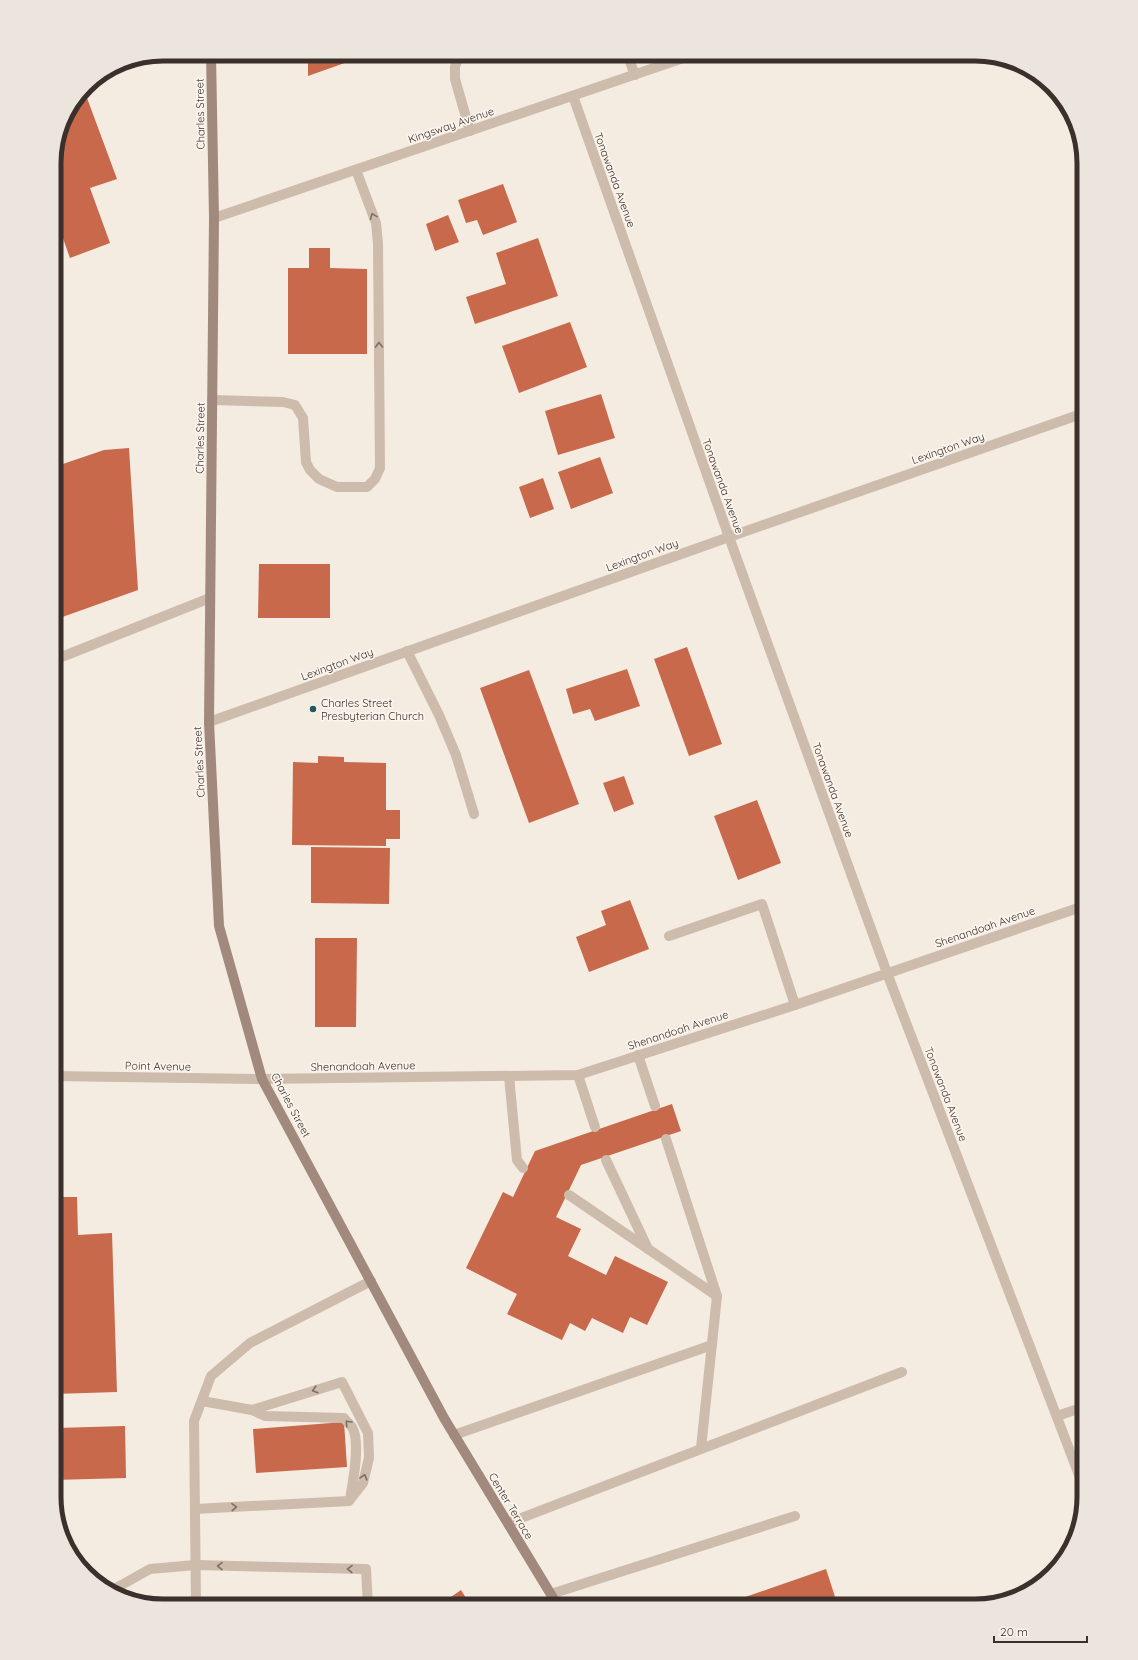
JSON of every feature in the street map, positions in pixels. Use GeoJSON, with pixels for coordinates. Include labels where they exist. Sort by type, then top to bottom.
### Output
{"type":"FeatureCollection","features":[{"type":"Feature","properties":{"kind":"main road","name":"Charles Street"},"geometry":{"type":"LineString","coordinates":[[211,61],[214,218],[209,722],[218,926],[262,1079],[444,1418]]}},
{"type":"Feature","properties":{"kind":"main road","name":"Center Terrace"},"geometry":{"type":"LineString","coordinates":[[444,1418],[554,1599]]}},
{"type":"Feature","properties":{"kind":"street"},"geometry":{"type":"LineString","coordinates":[[457,61],[455,67],[455,79],[470,131]]}},
{"type":"Feature","properties":{"kind":"street"},"geometry":{"type":"LineString","coordinates":[[630,61],[635,75]]}},
{"type":"Feature","properties":{"kind":"street","name":"Kingsway Avenue"},"geometry":{"type":"LineString","coordinates":[[214,218],[675,61]]}},
{"type":"Feature","properties":{"kind":"street","name":"Tonawanda Avenue"},"geometry":{"type":"LineString","coordinates":[[573,96],[886,973],[1077,1469]]}},
{"type":"Feature","properties":{"kind":"street"},"geometry":{"type":"LineString","coordinates":[[212,400],[283,402],[295,405],[303,418],[306,462],[310,470],[319,479],[337,487],[367,486],[375,479],[380,468],[378,244],[376,223],[356,170]]}},
{"type":"Feature","properties":{"kind":"street","name":"Lexington Way"},"geometry":{"type":"LineString","coordinates":[[209,722],[729,536],[1077,415]]}},
{"type":"Feature","properties":{"kind":"street"},"geometry":{"type":"LineString","coordinates":[[61,657],[210,598]]}},
{"type":"Feature","properties":{"kind":"street"},"geometry":{"type":"LineString","coordinates":[[407,651],[439,715],[453,749],[474,814]]}},
{"type":"Feature","properties":{"kind":"street"},"geometry":{"type":"LineString","coordinates":[[669,936],[762,904],[795,1004]]}},
{"type":"Feature","properties":{"kind":"street","name":"Shenandoah Avenue"},"geometry":{"type":"LineString","coordinates":[[262,1079],[578,1075],[795,1004],[1077,908]]}},
{"type":"Feature","properties":{"kind":"street"},"geometry":{"type":"LineString","coordinates":[[638,1055],[655,1106]]}},
{"type":"Feature","properties":{"kind":"street"},"geometry":{"type":"LineString","coordinates":[[578,1075],[595,1127]]}},
{"type":"Feature","properties":{"kind":"street","name":"Point Avenue"},"geometry":{"type":"LineString","coordinates":[[61,1076],[262,1079]]}},
{"type":"Feature","properties":{"kind":"street"},"geometry":{"type":"LineString","coordinates":[[509,1076],[517,1160],[523,1168]]}},
{"type":"Feature","properties":{"kind":"street"},"geometry":{"type":"LineString","coordinates":[[666,1139],[717,1296],[702,1448]]}},
{"type":"Feature","properties":{"kind":"street"},"geometry":{"type":"LineString","coordinates":[[606,1160],[648,1249]]}},
{"type":"Feature","properties":{"kind":"street"},"geometry":{"type":"LineString","coordinates":[[569,1195],[717,1296]]}},
{"type":"Feature","properties":{"kind":"street"},"geometry":{"type":"LineString","coordinates":[[196,1599],[194,1421],[211,1376],[250,1343],[371,1281]]}},
{"type":"Feature","properties":{"kind":"street"},"geometry":{"type":"LineString","coordinates":[[454,1435],[712,1345]]}},
{"type":"Feature","properties":{"kind":"street"},"geometry":{"type":"LineString","coordinates":[[508,1523],[902,1372]]}},
{"type":"Feature","properties":{"kind":"street"},"geometry":{"type":"LineString","coordinates":[[252,1410],[342,1382],[368,1433],[369,1458],[363,1483],[350,1501]]}},
{"type":"Feature","properties":{"kind":"street"},"geometry":{"type":"LineString","coordinates":[[202,1401],[252,1410],[265,1416],[344,1418],[353,1428],[356,1445],[350,1501]]}},
{"type":"Feature","properties":{"kind":"street"},"geometry":{"type":"LineString","coordinates":[[1057,1416],[1077,1409]]}},
{"type":"Feature","properties":{"kind":"street"},"geometry":{"type":"LineString","coordinates":[[195,1509],[350,1501]]}},
{"type":"Feature","properties":{"kind":"street"},"geometry":{"type":"LineString","coordinates":[[551,1594],[795,1516]]}},
{"type":"Feature","properties":{"kind":"street"},"geometry":{"type":"LineString","coordinates":[[117,1588],[150,1569],[195,1565],[366,1569],[368,1599]]}},
{"type":"Feature","properties":{"kind":"building"},"geometry":{"type":"Polygon","coordinates":[[[308,61],[350,61],[308,76],[308,61]]]}},
{"type":"Feature","properties":{"kind":"building"},"geometry":{"type":"Polygon","coordinates":[[[87,98],[117,179],[90,188],[110,243],[70,258],[61,233],[61,156],[64,136],[78,106],[83,100],[87,98]]]}},
{"type":"Feature","properties":{"kind":"building"},"geometry":{"type":"Polygon","coordinates":[[[503,184],[517,222],[483,235],[477,220],[466,223],[458,200],[503,184]]]}},
{"type":"Feature","properties":{"kind":"building"},"geometry":{"type":"Polygon","coordinates":[[[448,215],[459,242],[435,251],[426,224],[448,215]]]}},
{"type":"Feature","properties":{"kind":"building"},"geometry":{"type":"Polygon","coordinates":[[[538,238],[558,296],[475,324],[466,297],[506,284],[496,253],[538,238]]]}},
{"type":"Feature","properties":{"kind":"building"},"geometry":{"type":"Polygon","coordinates":[[[309,248],[330,248],[330,268],[367,269],[367,354],[288,354],[288,268],[309,268],[309,248]]]}},
{"type":"Feature","properties":{"kind":"building"},"geometry":{"type":"Polygon","coordinates":[[[570,322],[587,367],[519,393],[502,346],[570,322]]]}},
{"type":"Feature","properties":{"kind":"building"},"geometry":{"type":"Polygon","coordinates":[[[601,394],[615,438],[558,455],[545,411],[601,394]]]}},
{"type":"Feature","properties":{"kind":"building"},"geometry":{"type":"Polygon","coordinates":[[[129,448],[138,590],[61,618],[61,465],[104,450],[129,448]]]}},
{"type":"Feature","properties":{"kind":"building"},"geometry":{"type":"Polygon","coordinates":[[[600,457],[613,493],[571,509],[558,472],[600,457]]]}},
{"type":"Feature","properties":{"kind":"building"},"geometry":{"type":"Polygon","coordinates":[[[543,478],[554,509],[530,518],[519,487],[543,478]]]}},
{"type":"Feature","properties":{"kind":"building"},"geometry":{"type":"Polygon","coordinates":[[[259,564],[330,564],[330,618],[258,618],[259,564]]]}},
{"type":"Feature","properties":{"kind":"building"},"geometry":{"type":"Polygon","coordinates":[[[687,647],[722,744],[689,756],[654,659],[687,647]]]}},
{"type":"Feature","properties":{"kind":"building"},"geometry":{"type":"Polygon","coordinates":[[[627,669],[640,706],[595,721],[590,709],[573,714],[566,689],[627,669]]]}},
{"type":"Feature","properties":{"kind":"building"},"geometry":{"type":"Polygon","coordinates":[[[529,670],[579,804],[529,823],[480,688],[529,670]]]}},
{"type":"Feature","properties":{"kind":"building"},"geometry":{"type":"Polygon","coordinates":[[[318,756],[344,757],[344,762],[386,763],[386,810],[400,810],[400,839],[386,839],[386,846],[292,845],[293,762],[318,763],[318,756]]]}},
{"type":"Feature","properties":{"kind":"building"},"geometry":{"type":"Polygon","coordinates":[[[624,776],[634,804],[614,812],[603,783],[624,776]]]}},
{"type":"Feature","properties":{"kind":"building"},"geometry":{"type":"Polygon","coordinates":[[[757,800],[781,863],[738,880],[714,816],[757,800]]]}},
{"type":"Feature","properties":{"kind":"building"},"geometry":{"type":"Polygon","coordinates":[[[311,847],[390,848],[389,904],[311,903],[311,847]]]}},
{"type":"Feature","properties":{"kind":"building"},"geometry":{"type":"Polygon","coordinates":[[[630,900],[649,949],[589,972],[576,937],[606,925],[601,911],[630,900]]]}},
{"type":"Feature","properties":{"kind":"building"},"geometry":{"type":"Polygon","coordinates":[[[315,938],[357,938],[356,1027],[315,1027],[315,938]]]}},
{"type":"Feature","properties":{"kind":"building"},"geometry":{"type":"Polygon","coordinates":[[[672,1104],[681,1131],[581,1165],[556,1217],[581,1229],[568,1256],[606,1275],[615,1256],[668,1282],[647,1325],[630,1317],[623,1333],[592,1318],[585,1331],[570,1323],[562,1340],[507,1314],[517,1294],[466,1268],[503,1192],[513,1197],[535,1151],[672,1104]]]}},
{"type":"Feature","properties":{"kind":"building"},"geometry":{"type":"Polygon","coordinates":[[[61,1197],[77,1197],[78,1235],[112,1233],[117,1392],[61,1394],[61,1197]]]}},
{"type":"Feature","properties":{"kind":"building"},"geometry":{"type":"Polygon","coordinates":[[[344,1422],[347,1467],[256,1473],[253,1429],[344,1422]]]}},
{"type":"Feature","properties":{"kind":"building"},"geometry":{"type":"Polygon","coordinates":[[[125,1426],[126,1478],[61,1480],[61,1428],[125,1426]]]}},
{"type":"Feature","properties":{"kind":"building"},"geometry":{"type":"Polygon","coordinates":[[[826,1569],[836,1599],[739,1599],[826,1569]]]}},
{"type":"Feature","properties":{"kind":"building"},"geometry":{"type":"Polygon","coordinates":[[[461,1590],[467,1599],[448,1599],[461,1590]]]}},
{"type":"Feature","properties":{"kind":"place","name":"Charles Street Presbyterian Church"},"geometry":{"type":"Point","coordinates":[313,709]}}]}
